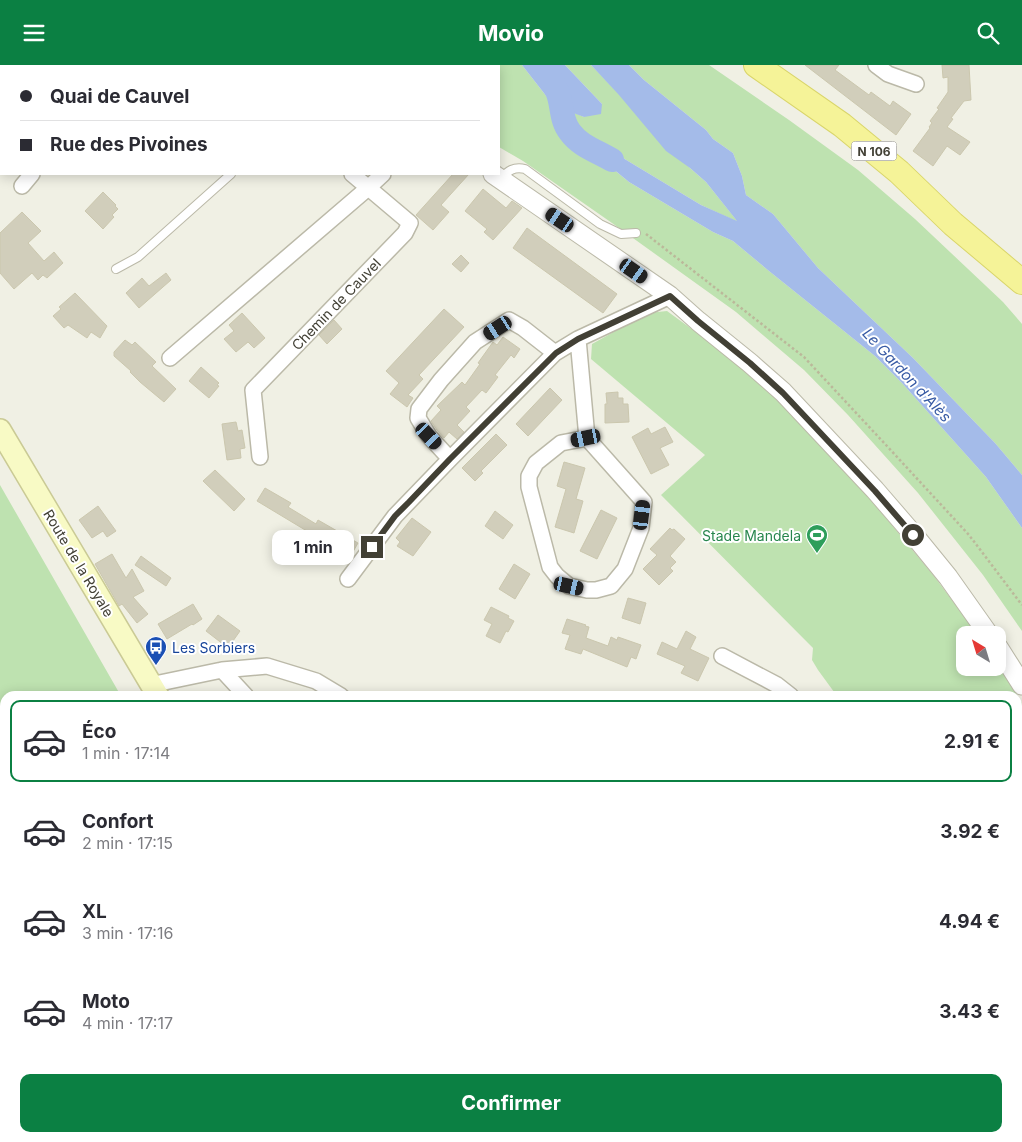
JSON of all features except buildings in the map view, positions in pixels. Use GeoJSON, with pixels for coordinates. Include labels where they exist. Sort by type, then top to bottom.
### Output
{"type":"FeatureCollection","features":[{"type":"Feature","properties":{"kind":"main road","name":"N 106"},"geometry":{"type":"LineString","coordinates":[[756,65],[842,125],[900,172],[953,224],[1022,285]]}},
{"type":"Feature","properties":{"kind":"main road","name":"Route de la Royale"},"geometry":{"type":"LineString","coordinates":[[0,429],[154,691]]}},
{"type":"Feature","properties":{"kind":"street"},"geometry":{"type":"LineString","coordinates":[[876,65],[888,74],[916,83]]}},
{"type":"Feature","properties":{"kind":"street"},"geometry":{"type":"LineString","coordinates":[[22,185],[31,175]]}},
{"type":"Feature","properties":{"kind":"street","name":"Chemin de Cauvel"},"geometry":{"type":"LineString","coordinates":[[260,457],[253,390],[405,233],[410,223],[353,175]]}},
{"type":"Feature","properties":{"kind":"street"},"geometry":{"type":"LineString","coordinates":[[170,359],[368,189],[381,175]]}},
{"type":"Feature","properties":{"kind":"street"},"geometry":{"type":"LineString","coordinates":[[496,176],[670,296],[783,393],[875,491],[913,535],[948,577],[983,626]]}},
{"type":"Feature","properties":{"kind":"street"},"geometry":{"type":"LineString","coordinates":[[348,579],[395,516],[556,353],[578,339],[670,296]]}},
{"type":"Feature","properties":{"kind":"street"},"geometry":{"type":"LineString","coordinates":[[450,459],[429,436],[418,418],[419,409],[441,380],[475,342],[509,320],[523,327],[556,353]]}},
{"type":"Feature","properties":{"kind":"street"},"geometry":{"type":"LineString","coordinates":[[578,339],[586,438],[644,502],[641,528],[625,569],[611,587],[596,590],[569,586],[550,567],[528,487],[529,476],[536,463],[561,443],[586,438]]}},
{"type":"Feature","properties":{"kind":"street"},"geometry":{"type":"LineString","coordinates":[[722,656],[777,685],[785,691]]}},
{"type":"Feature","properties":{"kind":"street"},"geometry":{"type":"LineString","coordinates":[[1006,660],[1022,685]]}},
{"type":"Feature","properties":{"kind":"street"},"geometry":{"type":"LineString","coordinates":[[154,691],[222,670],[267,667],[316,681],[333,691]]}},
{"type":"Feature","properties":{"kind":"street"},"geometry":{"type":"LineString","coordinates":[[222,670],[241,691]]}},
{"type":"Feature","properties":{"kind":"lane"},"geometry":{"type":"LineString","coordinates":[[500,174],[519,167],[525,169],[600,224],[621,234],[636,233]]}},
{"type":"Feature","properties":{"kind":"lane"},"geometry":{"type":"LineString","coordinates":[[116,269],[138,257],[230,175]]}},
{"type":"Feature","properties":{"kind":"path"},"geometry":{"type":"LineString","coordinates":[[636,233],[639,229],[804,357],[969,535],[1022,605]]}},
{"type":"Feature","properties":{"kind":"green space"},"geometry":{"type":"Polygon","coordinates":[[[500,65],[522,65],[563,120],[568,110],[584,117],[602,104],[565,65],[591,65],[690,168],[706,182],[738,222],[701,205],[618,155],[585,146],[629,182],[713,232],[733,241],[875,356],[902,383],[986,477],[1022,528],[1022,631],[983,575],[918,493],[848,415],[804,370],[736,312],[523,161],[500,148],[500,65]]]}},
{"type":"Feature","properties":{"kind":"green space"},"geometry":{"type":"Polygon","coordinates":[[[629,65],[709,65],[858,170],[915,219],[1003,302],[1022,324],[1022,475],[995,443],[913,358],[818,268],[773,214],[746,195],[742,176],[733,153],[713,139],[706,130],[644,80],[629,65]]]}},
{"type":"Feature","properties":{"kind":"green space","name":"Stade Mandela"},"geometry":{"type":"Polygon","coordinates":[[[667,311],[715,346],[775,396],[872,501],[934,576],[971,626],[956,626],[956,676],[1005,676],[1015,691],[833,691],[812,660],[813,648],[661,495],[705,455],[591,359],[592,344],[648,313],[667,311]]]}},
{"type":"Feature","properties":{"kind":"green space"},"geometry":{"type":"Polygon","coordinates":[[[0,485],[118,691],[0,691],[0,485]]]}},
{"type":"Feature","properties":{"kind":"water"},"geometry":{"type":"Polygon","coordinates":[[[522,65],[565,65],[602,104],[601,114],[584,117],[568,111],[563,120],[522,65]]]}},
{"type":"Feature","properties":{"kind":"water"},"geometry":{"type":"Polygon","coordinates":[[[591,65],[629,65],[644,80],[706,130],[713,139],[733,153],[742,176],[746,195],[773,214],[818,268],[913,358],[995,443],[1022,475],[1022,528],[986,477],[902,383],[875,356],[733,241],[713,232],[629,182],[584,145],[618,155],[701,205],[737,221],[706,182],[666,151],[591,65]]]}},
{"type":"Feature","properties":{"kind":"waterway","name":"Le Gardon d'Alès"},"geometry":{"type":"LineString","coordinates":[[540,65],[550,77],[555,87],[559,96],[563,117],[570,132],[584,145],[612,160]]}},
{"type":"Feature","properties":{"kind":"place","name":"Stade Mandela"},"geometry":{"type":"Point","coordinates":[817,554]}},
{"type":"Feature","properties":{"kind":"place","name":"Les Sorbiers"},"geometry":{"type":"Point","coordinates":[156,666]}},
{"type":"Feature","properties":{"kind":"route"},"geometry":{"type":"LineString","coordinates":[[372,547],[395,516],[556,353],[578,339],[670,296],[783,393],[875,491],[913,535]]}}]}
